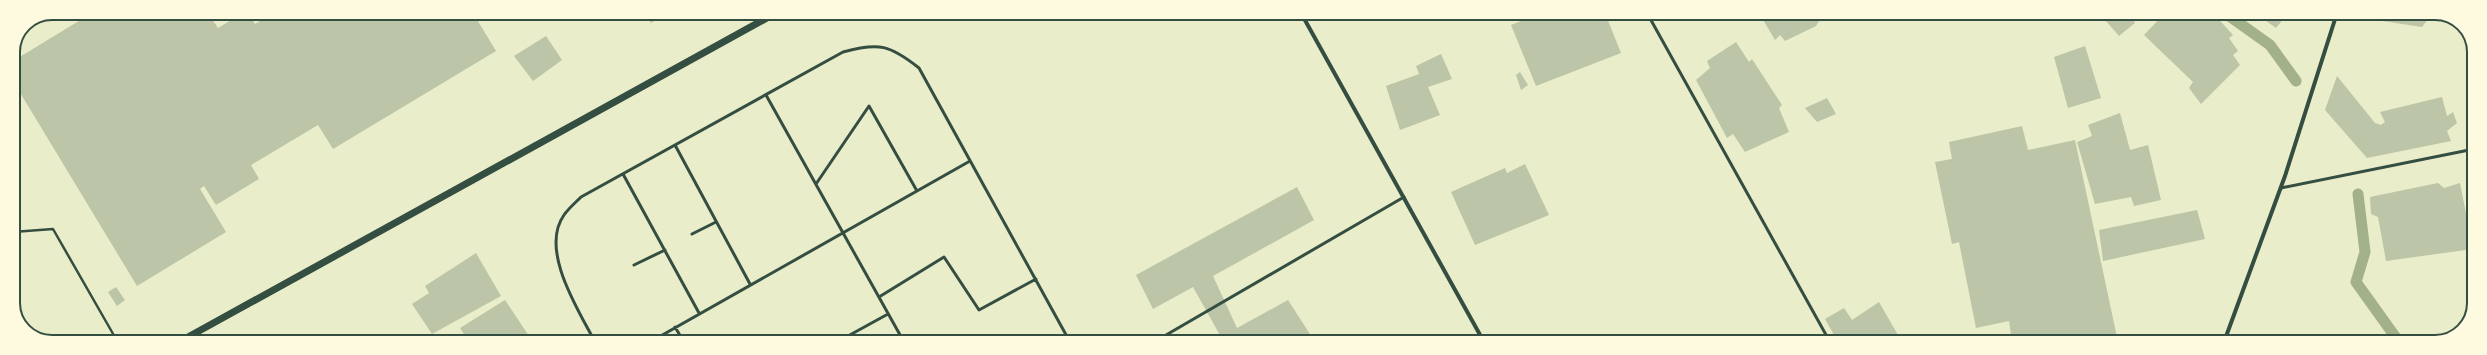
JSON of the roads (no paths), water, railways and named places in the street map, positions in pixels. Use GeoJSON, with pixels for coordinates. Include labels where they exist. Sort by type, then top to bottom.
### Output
{"type":"FeatureCollection","features":[{"type":"Feature","properties":{"kind":"street"},"geometry":{"type":"LineString","coordinates":[[192,335],[763,20]]}},
{"type":"Feature","properties":{"kind":"street"},"geometry":{"type":"LineString","coordinates":[[1305,20],[1480,335]]}},
{"type":"Feature","properties":{"kind":"street"},"geometry":{"type":"LineString","coordinates":[[2227,335],[2281,188],[2335,20]]}},
{"type":"Feature","properties":{"kind":"lane"},"geometry":{"type":"LineString","coordinates":[[1651,20],[1826,335]]}},
{"type":"Feature","properties":{"kind":"lane"},"geometry":{"type":"LineString","coordinates":[[591,335],[566,286],[558,259],[557,237],[563,216],[580,197],[843,52],[869,45],[888,48],[904,56],[919,68],[1066,335]]}},
{"type":"Feature","properties":{"kind":"lane"},"geometry":{"type":"LineString","coordinates":[[766,95],[900,335]]}},
{"type":"Feature","properties":{"kind":"lane"},"geometry":{"type":"LineString","coordinates":[[816,184],[869,106],[916,191]]}},
{"type":"Feature","properties":{"kind":"lane"},"geometry":{"type":"LineString","coordinates":[[675,145],[750,284]]}},
{"type":"Feature","properties":{"kind":"lane"},"geometry":{"type":"LineString","coordinates":[[2281,188],[2467,150]]}},
{"type":"Feature","properties":{"kind":"lane"},"geometry":{"type":"LineString","coordinates":[[662,335],[970,160]]}},
{"type":"Feature","properties":{"kind":"lane"},"geometry":{"type":"LineString","coordinates":[[623,174],[699,313]]}},
{"type":"Feature","properties":{"kind":"lane"},"geometry":{"type":"LineString","coordinates":[[1166,335],[1404,197]]}},
{"type":"Feature","properties":{"kind":"lane"},"geometry":{"type":"LineString","coordinates":[[692,234],[716,222]]}},
{"type":"Feature","properties":{"kind":"lane"},"geometry":{"type":"LineString","coordinates":[[634,265],[665,250]]}},
{"type":"Feature","properties":{"kind":"lane"},"geometry":{"type":"LineString","coordinates":[[878,297],[944,257],[979,310],[1036,279]]}},
{"type":"Feature","properties":{"kind":"lane"},"geometry":{"type":"LineString","coordinates":[[850,335],[888,314]]}},
{"type":"Feature","properties":{"kind":"lane"},"geometry":{"type":"LineString","coordinates":[[675,327],[680,335]]}},
{"type":"Feature","properties":{"kind":"waterway"},"geometry":{"type":"LineString","coordinates":[[2235,20],[2270,45],[2296,81]]}},
{"type":"Feature","properties":{"kind":"waterway"},"geometry":{"type":"LineString","coordinates":[[2358,194],[2365,252],[2356,282],[2394,335]]}}]}
